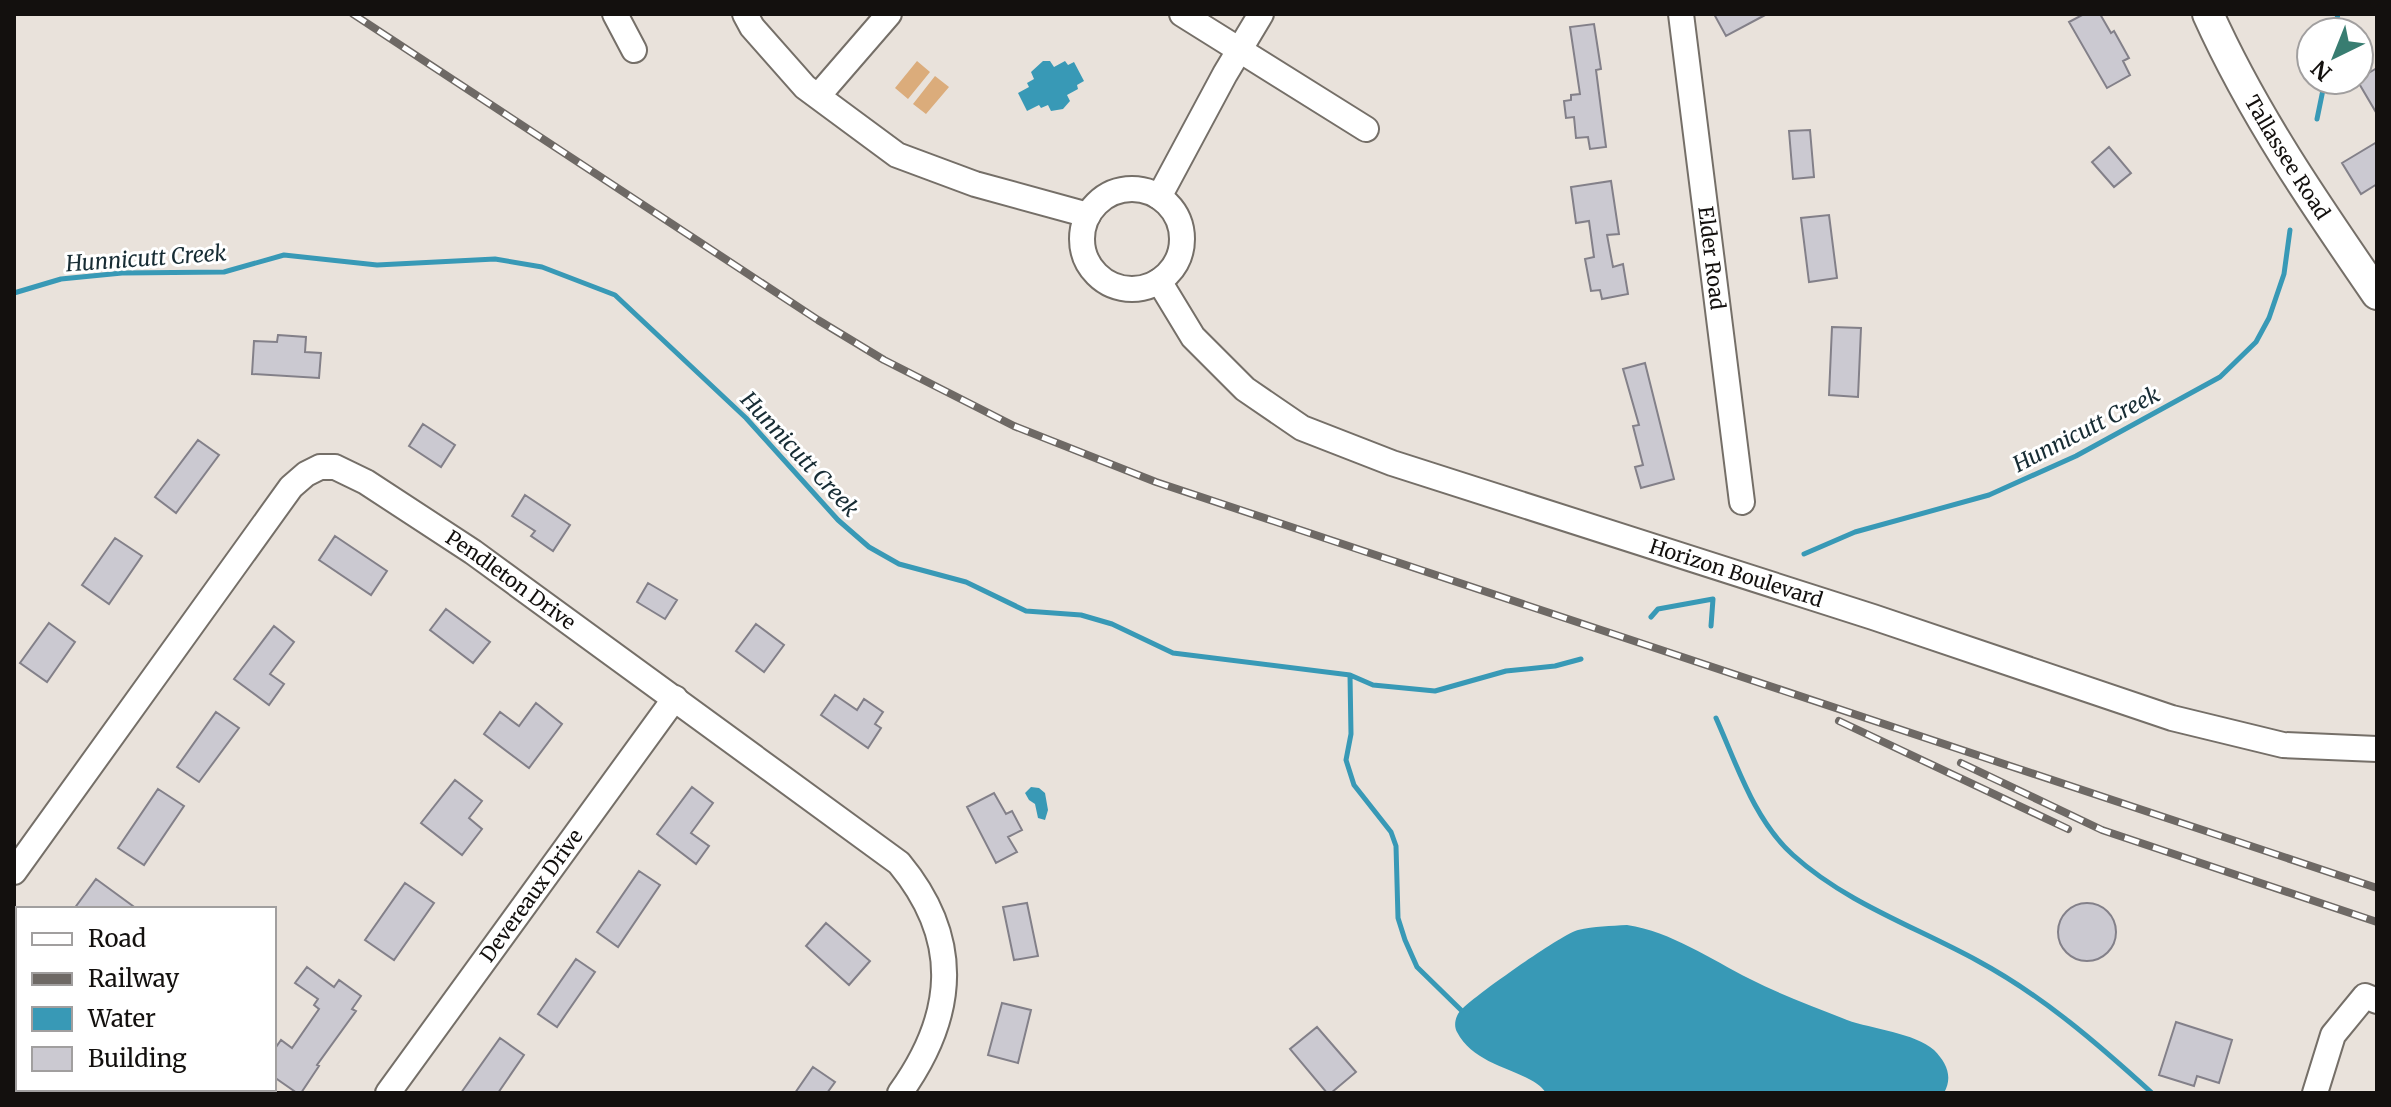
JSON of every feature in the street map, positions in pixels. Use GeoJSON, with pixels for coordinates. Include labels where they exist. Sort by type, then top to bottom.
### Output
{"type":"FeatureCollection","features":[{"type":"Feature","properties":{"kind":"main road","name":"Tallassee Road"},"geometry":{"type":"LineString","coordinates":[[2208,14],[2247,95],[2278,148],[2377,294]]}},
{"type":"Feature","properties":{"kind":"street"},"geometry":{"type":"LineString","coordinates":[[615,14],[634,50]]}},
{"type":"Feature","properties":{"kind":"street"},"geometry":{"type":"LineString","coordinates":[[745,14],[752,27],[805,87],[897,155],[975,184],[1088,215]]}},
{"type":"Feature","properties":{"kind":"street"},"geometry":{"type":"LineString","coordinates":[[818,96],[889,14]]}},
{"type":"Feature","properties":{"kind":"street"},"geometry":{"type":"LineString","coordinates":[[1182,14],[1366,129]]}},
{"type":"Feature","properties":{"kind":"street"},"geometry":{"type":"LineString","coordinates":[[1159,197],[1261,14]]}},
{"type":"Feature","properties":{"kind":"street","name":"Elder Road"},"geometry":{"type":"LineString","coordinates":[[1681,14],[1742,502]]}},
{"type":"Feature","properties":{"kind":"street"},"geometry":{"type":"LineString","coordinates":[[1128,189],[1144,190],[1159,197],[1171,208],[1179,223],[1182,239],[1179,255],[1171,270],[1159,281],[1144,287],[1128,288],[1111,284],[1098,275],[1082,247],[1088,215],[1098,202],[1112,193],[1128,189]]}},
{"type":"Feature","properties":{"kind":"street","name":"Horizon Boulevard"},"geometry":{"type":"LineString","coordinates":[[1159,281],[1193,337],[1245,389],[1302,428],[1392,463],[1873,617],[2172,718],[2283,745],[2377,749]]}},
{"type":"Feature","properties":{"kind":"street","name":"Pendleton Drive"},"geometry":{"type":"LineString","coordinates":[[14,872],[272,510],[306,474],[320,467],[335,467],[366,482],[473,552],[890,856],[914,882],[938,930],[945,988],[933,1040],[918,1069],[900,1093]]}},
{"type":"Feature","properties":{"kind":"street","name":"Devereaux Drive"},"geometry":{"type":"LineString","coordinates":[[388,1093],[675,698]]}},
{"type":"Feature","properties":{"kind":"street"},"geometry":{"type":"LineString","coordinates":[[2315,1093],[2333,1035],[2365,996],[2377,1001]]}},
{"type":"Feature","properties":{"kind":"shaded area"},"geometry":{"type":"Polygon","coordinates":[[[917,61],[930,72],[908,99],[895,88],[917,61]]]}},
{"type":"Feature","properties":{"kind":"shaded area"},"geometry":{"type":"Polygon","coordinates":[[[935,76],[949,87],[926,114],[913,104],[935,76]]]}},
{"type":"Feature","properties":{"kind":"water"},"geometry":{"type":"Polygon","coordinates":[[[1043,61],[1050,61],[1054,67],[1065,61],[1068,65],[1074,62],[1084,81],[1067,95],[1070,101],[1063,109],[1051,111],[1048,105],[1041,108],[1039,105],[1027,111],[1018,93],[1029,87],[1027,83],[1034,79],[1031,72],[1043,61]]]}},
{"type":"Feature","properties":{"kind":"water"},"geometry":{"type":"Polygon","coordinates":[[[1031,787],[1045,793],[1048,810],[1045,820],[1038,818],[1035,804],[1025,793],[1031,787]]]}},
{"type":"Feature","properties":{"kind":"water"},"geometry":{"type":"Polygon","coordinates":[[[1627,925],[1675,940],[1810,1006],[1926,1044],[1939,1055],[1947,1070],[1948,1081],[1944,1093],[1546,1093],[1529,1079],[1477,1054],[1457,1032],[1456,1020],[1461,1010],[1555,942],[1578,930],[1627,925]]]}},
{"type":"Feature","properties":{"kind":"building"},"geometry":{"type":"Polygon","coordinates":[[[1714,14],[1767,14],[1726,36],[1714,14]]]}},
{"type":"Feature","properties":{"kind":"building"},"geometry":{"type":"Polygon","coordinates":[[[2084,14],[2100,14],[2129,58],[2123,61],[2130,75],[2107,88],[2069,22],[2084,14]]]}},
{"type":"Feature","properties":{"kind":"building"},"geometry":{"type":"Polygon","coordinates":[[[1594,24],[1601,69],[1596,70],[1606,147],[1590,149],[1588,137],[1576,138],[1574,117],[1566,118],[1564,101],[1571,100],[1571,95],[1580,94],[1570,27],[1594,24]]]}},
{"type":"Feature","properties":{"kind":"building"},"geometry":{"type":"Polygon","coordinates":[[[2375,69],[2377,114],[2366,96],[2375,96],[2375,69]]]}},
{"type":"Feature","properties":{"kind":"building"},"geometry":{"type":"Polygon","coordinates":[[[1810,130],[1814,177],[1793,179],[1789,131],[1810,130]]]}},
{"type":"Feature","properties":{"kind":"building"},"geometry":{"type":"Polygon","coordinates":[[[2377,142],[2377,184],[2361,194],[2342,163],[2377,142]]]}},
{"type":"Feature","properties":{"kind":"building"},"geometry":{"type":"Polygon","coordinates":[[[2109,147],[2131,173],[2114,187],[2092,162],[2109,147]]]}},
{"type":"Feature","properties":{"kind":"building"},"geometry":{"type":"Polygon","coordinates":[[[1611,181],[1619,234],[1607,235],[1613,267],[1623,264],[1628,294],[1602,299],[1600,290],[1591,291],[1585,259],[1594,257],[1589,221],[1576,223],[1571,187],[1611,181]]]}},
{"type":"Feature","properties":{"kind":"building"},"geometry":{"type":"Polygon","coordinates":[[[1829,215],[1837,278],[1809,282],[1801,218],[1829,215]]]}},
{"type":"Feature","properties":{"kind":"building"},"geometry":{"type":"Polygon","coordinates":[[[1832,327],[1861,328],[1858,397],[1829,395],[1832,327]]]}},
{"type":"Feature","properties":{"kind":"building"},"geometry":{"type":"Polygon","coordinates":[[[278,335],[306,337],[305,352],[321,353],[319,378],[252,374],[254,341],[277,342],[278,335]]]}},
{"type":"Feature","properties":{"kind":"building"},"geometry":{"type":"Polygon","coordinates":[[[1645,363],[1674,479],[1641,488],[1635,467],[1643,465],[1633,426],[1639,425],[1623,369],[1645,363]]]}},
{"type":"Feature","properties":{"kind":"building"},"geometry":{"type":"Polygon","coordinates":[[[423,424],[455,445],[441,467],[409,446],[423,424]]]}},
{"type":"Feature","properties":{"kind":"building"},"geometry":{"type":"Polygon","coordinates":[[[198,440],[219,455],[176,513],[155,497],[198,440]]]}},
{"type":"Feature","properties":{"kind":"building"},"geometry":{"type":"Polygon","coordinates":[[[525,495],[570,525],[553,551],[531,536],[535,531],[512,516],[525,495]]]}},
{"type":"Feature","properties":{"kind":"building"},"geometry":{"type":"Polygon","coordinates":[[[335,536],[387,571],[371,595],[319,560],[335,536]]]}},
{"type":"Feature","properties":{"kind":"building"},"geometry":{"type":"Polygon","coordinates":[[[115,538],[142,556],[109,604],[82,585],[115,538]]]}},
{"type":"Feature","properties":{"kind":"building"},"geometry":{"type":"Polygon","coordinates":[[[648,583],[677,600],[665,619],[637,602],[648,583]]]}},
{"type":"Feature","properties":{"kind":"building"},"geometry":{"type":"Polygon","coordinates":[[[446,609],[490,642],[473,663],[430,630],[446,609]]]}},
{"type":"Feature","properties":{"kind":"building"},"geometry":{"type":"Polygon","coordinates":[[[49,623],[75,642],[47,682],[20,663],[49,623]]]}},
{"type":"Feature","properties":{"kind":"building"},"geometry":{"type":"Polygon","coordinates":[[[756,624],[784,645],[764,672],[736,651],[756,624]]]}},
{"type":"Feature","properties":{"kind":"building"},"geometry":{"type":"Polygon","coordinates":[[[274,626],[294,642],[270,674],[284,684],[269,705],[234,679],[274,626]]]}},
{"type":"Feature","properties":{"kind":"building"},"geometry":{"type":"Polygon","coordinates":[[[835,695],[857,710],[864,699],[883,712],[875,724],[881,728],[868,748],[821,715],[835,695]]]}},
{"type":"Feature","properties":{"kind":"building"},"geometry":{"type":"Polygon","coordinates":[[[536,703],[562,724],[529,768],[484,734],[500,712],[519,726],[536,703]]]}},
{"type":"Feature","properties":{"kind":"building"},"geometry":{"type":"Polygon","coordinates":[[[216,712],[239,728],[199,782],[177,767],[216,712]]]}},
{"type":"Feature","properties":{"kind":"building"},"geometry":{"type":"Polygon","coordinates":[[[455,780],[482,801],[469,818],[482,829],[462,855],[421,823],[455,780]]]}},
{"type":"Feature","properties":{"kind":"building"},"geometry":{"type":"Polygon","coordinates":[[[692,787],[713,803],[691,833],[709,846],[696,864],[657,834],[692,787]]]}},
{"type":"Feature","properties":{"kind":"building"},"geometry":{"type":"Polygon","coordinates":[[[158,789],[184,806],[144,865],[118,848],[158,789]]]}},
{"type":"Feature","properties":{"kind":"building"},"geometry":{"type":"Polygon","coordinates":[[[994,793],[1006,814],[1012,811],[1022,830],[1008,837],[1017,852],[996,863],[967,807],[994,793]]]}},
{"type":"Feature","properties":{"kind":"building"},"geometry":{"type":"Polygon","coordinates":[[[639,871],[660,885],[618,947],[597,932],[639,871]]]}},
{"type":"Feature","properties":{"kind":"building"},"geometry":{"type":"Polygon","coordinates":[[[96,879],[134,907],[75,907],[96,879]]]}},
{"type":"Feature","properties":{"kind":"building"},"geometry":{"type":"Polygon","coordinates":[[[405,883],[434,903],[394,960],[365,940],[405,883]]]}},
{"type":"Feature","properties":{"kind":"building"},"geometry":{"type":"Polygon","coordinates":[[[1027,903],[1038,956],[1014,960],[1003,907],[1027,903]]]}},
{"type":"Feature","properties":{"kind":"building"},"geometry":{"type":"Polygon","coordinates":[[[2087,903],[2107,912],[2116,932],[2107,952],[2087,961],[2067,952],[2058,932],[2067,912],[2087,903]]]}},
{"type":"Feature","properties":{"kind":"building"},"geometry":{"type":"Polygon","coordinates":[[[826,923],[870,961],[849,985],[806,946],[826,923]]]}},
{"type":"Feature","properties":{"kind":"building"},"geometry":{"type":"Polygon","coordinates":[[[576,959],[595,972],[557,1027],[538,1014],[576,959]]]}},
{"type":"Feature","properties":{"kind":"building"},"geometry":{"type":"Polygon","coordinates":[[[307,967],[334,987],[339,980],[361,996],[352,1009],[356,1011],[301,1093],[276,1078],[276,1047],[281,1040],[292,1048],[319,1009],[314,1005],[318,999],[295,983],[307,967]]]}},
{"type":"Feature","properties":{"kind":"building"},"geometry":{"type":"Polygon","coordinates":[[[1002,1003],[1031,1010],[1018,1063],[988,1055],[1002,1003]]]}},
{"type":"Feature","properties":{"kind":"building"},"geometry":{"type":"Polygon","coordinates":[[[2176,1022],[2232,1040],[2219,1083],[2197,1076],[2194,1086],[2159,1075],[2176,1022]]]}},
{"type":"Feature","properties":{"kind":"building"},"geometry":{"type":"Polygon","coordinates":[[[1317,1027],[1356,1072],[1331,1093],[1327,1093],[1290,1049],[1317,1027]]]}},
{"type":"Feature","properties":{"kind":"building"},"geometry":{"type":"Polygon","coordinates":[[[500,1038],[524,1055],[498,1093],[461,1093],[500,1038]]]}},
{"type":"Feature","properties":{"kind":"building"},"geometry":{"type":"Polygon","coordinates":[[[813,1067],[835,1082],[827,1093],[795,1093],[813,1067]]]}},
{"type":"Feature","properties":{"kind":"waterway","name":"Hunnicutt Creek"},"geometry":{"type":"LineString","coordinates":[[2317,119],[2322,96]]}},
{"type":"Feature","properties":{"kind":"waterway","name":"Hunnicutt Creek"},"geometry":{"type":"LineString","coordinates":[[1804,554],[1855,532],[1989,495],[2076,456],[2220,377],[2256,342],[2269,318],[2284,274],[2290,230]]}},
{"type":"Feature","properties":{"kind":"waterway","name":"Hunnicutt Creek"},"geometry":{"type":"LineString","coordinates":[[14,293],[61,279],[122,273],[224,272],[284,255],[377,265],[495,259],[542,267],[615,295],[746,418],[838,520],[869,547],[899,564],[966,582],[1026,611],[1081,615],[1112,624],[1173,653],[1350,675],[1373,685],[1435,691],[1506,671],[1555,666],[1581,659]]}},
{"type":"Feature","properties":{"kind":"waterway"},"geometry":{"type":"LineString","coordinates":[[1651,617],[1658,609],[1713,599],[1711,626]]}},
{"type":"Feature","properties":{"kind":"waterway"},"geometry":{"type":"LineString","coordinates":[[1350,675],[1351,734],[1346,760],[1354,785],[1391,832],[1396,846],[1398,918],[1405,940],[1417,967],[1461,1010]]}},
{"type":"Feature","properties":{"kind":"waterway"},"geometry":{"type":"LineString","coordinates":[[1716,718],[1757,809],[1793,855],[1858,901],[1978,961],[2025,990],[2090,1039],[2152,1093]]}},
{"type":"Feature","properties":{"kind":"railway"},"geometry":{"type":"LineString","coordinates":[[353,14],[818,320],[884,360],[1014,426],[1156,482],[2377,888]]}},
{"type":"Feature","properties":{"kind":"railway"},"geometry":{"type":"LineString","coordinates":[[1839,721],[2068,829]]}},
{"type":"Feature","properties":{"kind":"railway"},"geometry":{"type":"LineString","coordinates":[[1961,763],[2102,830],[2377,922]]}}]}
